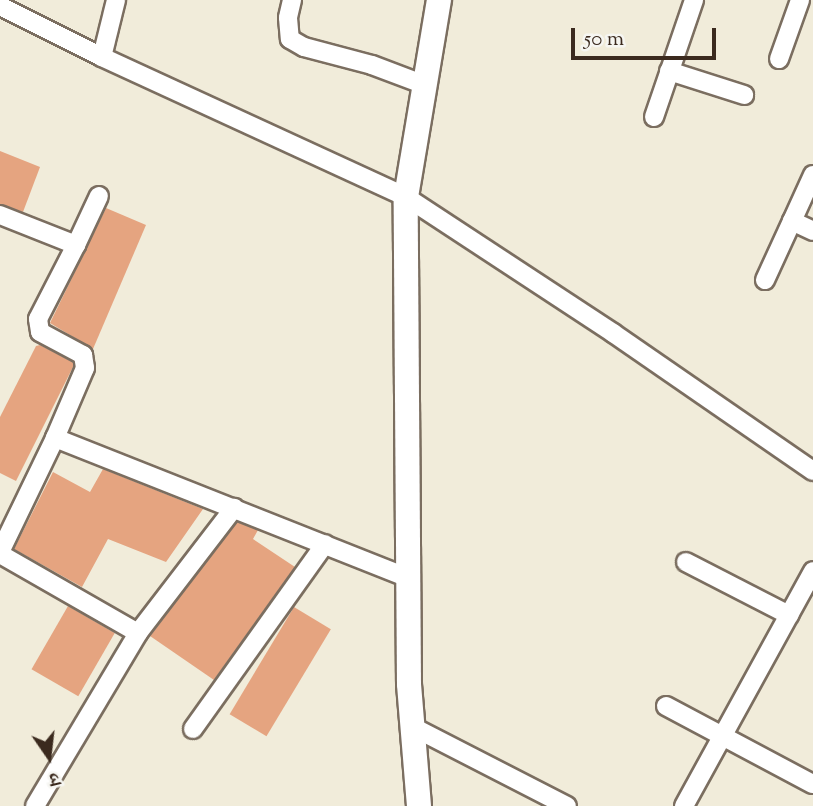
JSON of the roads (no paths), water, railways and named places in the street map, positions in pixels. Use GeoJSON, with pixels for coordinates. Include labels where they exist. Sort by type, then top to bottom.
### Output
{"type":"FeatureCollection","features":[{"type":"Feature","properties":{"kind":"street"},"geometry":{"type":"LineString","coordinates":[[102,57],[116,0]]}},
{"type":"Feature","properties":{"kind":"street"},"geometry":{"type":"LineString","coordinates":[[292,0],[288,18],[290,39],[304,47],[372,65],[425,85]]}},
{"type":"Feature","properties":{"kind":"street"},"geometry":{"type":"LineString","coordinates":[[419,806],[413,727],[409,578],[406,197],[439,0]]}},
{"type":"Feature","properties":{"kind":"street"},"geometry":{"type":"LineString","coordinates":[[654,117],[694,0]]}},
{"type":"Feature","properties":{"kind":"street"},"geometry":{"type":"LineString","coordinates":[[779,60],[800,0]]}},
{"type":"Feature","properties":{"kind":"street"},"geometry":{"type":"LineString","coordinates":[[0,6],[102,57],[406,197],[613,333],[813,471]]}},
{"type":"Feature","properties":{"kind":"street"},"geometry":{"type":"LineString","coordinates":[[669,71],[744,95]]}},
{"type":"Feature","properties":{"kind":"street"},"geometry":{"type":"LineString","coordinates":[[765,280],[813,175]]}},
{"type":"Feature","properties":{"kind":"street"},"geometry":{"type":"LineString","coordinates":[[100,196],[38,319],[40,332],[83,355],[85,368],[0,553],[138,634]]}},
{"type":"Feature","properties":{"kind":"street"},"geometry":{"type":"LineString","coordinates":[[0,215],[76,245]]}},
{"type":"Feature","properties":{"kind":"street"},"geometry":{"type":"LineString","coordinates":[[792,221],[813,231]]}},
{"type":"Feature","properties":{"kind":"street"},"geometry":{"type":"LineString","coordinates":[[55,438],[409,578]]}},
{"type":"Feature","properties":{"kind":"street"},"geometry":{"type":"LineString","coordinates":[[35,806],[138,634],[234,508]]}},
{"type":"Feature","properties":{"kind":"street"},"geometry":{"type":"LineString","coordinates":[[193,729],[325,544]]}},
{"type":"Feature","properties":{"kind":"street"},"geometry":{"type":"LineString","coordinates":[[686,562],[789,615]]}},
{"type":"Feature","properties":{"kind":"street"},"geometry":{"type":"LineString","coordinates":[[684,806],[813,571]]}},
{"type":"Feature","properties":{"kind":"street"},"geometry":{"type":"LineString","coordinates":[[666,706],[813,784]]}},
{"type":"Feature","properties":{"kind":"street"},"geometry":{"type":"LineString","coordinates":[[413,727],[567,806]]}}]}
